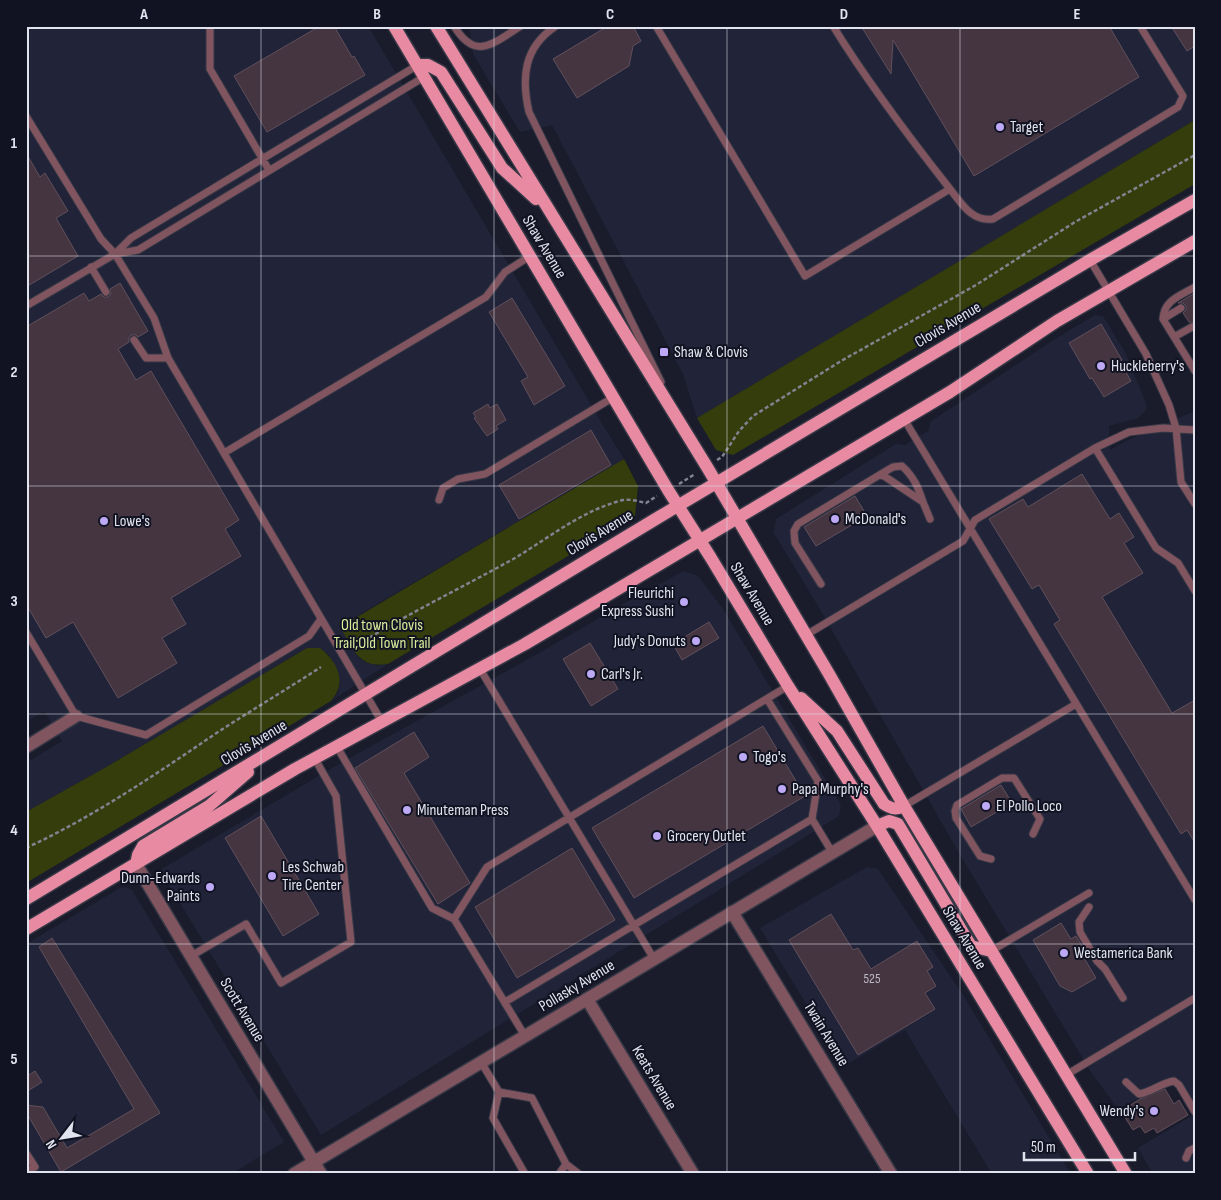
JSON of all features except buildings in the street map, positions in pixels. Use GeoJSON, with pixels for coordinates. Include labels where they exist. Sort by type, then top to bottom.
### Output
{"type":"FeatureCollection","features":[{"type":"Feature","properties":{"kind":"main road","name":"Shaw Avenue"},"geometry":{"type":"LineString","coordinates":[[394,26],[668,490],[788,686],[877,826],[1088,1174]]}},
{"type":"Feature","properties":{"kind":"main road","name":"Shaw Avenue"},"geometry":{"type":"LineString","coordinates":[[436,26],[707,467],[904,806],[1126,1174]]}},
{"type":"Feature","properties":{"kind":"main road"},"geometry":{"type":"LineString","coordinates":[[418,65],[428,65],[441,72],[502,168],[548,210]]}},
{"type":"Feature","properties":{"kind":"main road","name":"Clovis Avenue"},"geometry":{"type":"LineString","coordinates":[[26,899],[678,505],[1090,260],[1195,200]]}},
{"type":"Feature","properties":{"kind":"main road"},"geometry":{"type":"LineString","coordinates":[[26,929],[336,747],[525,644],[699,539],[950,392],[1056,321],[1195,241]]}},
{"type":"Feature","properties":{"kind":"main road"},"geometry":{"type":"LineString","coordinates":[[788,686],[837,731],[884,804],[898,809],[904,806]]}},
{"type":"Feature","properties":{"kind":"main road"},"geometry":{"type":"LineString","coordinates":[[136,864],[143,846],[209,806],[273,751]]}},
{"type":"Feature","properties":{"kind":"main road"},"geometry":{"type":"LineString","coordinates":[[877,826],[889,821],[898,824],[970,946],[991,951]]}},
{"type":"Feature","properties":{"kind":"main road"},"geometry":{"type":"LineString","coordinates":[[26,910],[84,863]]}},
{"type":"Feature","properties":{"kind":"street"},"geometry":{"type":"LineString","coordinates":[[26,747],[76,716]]}},
{"type":"Feature","properties":{"kind":"street","name":"Pollasky Avenue"},"geometry":{"type":"LineString","coordinates":[[294,1174],[877,826]]}},
{"type":"Feature","properties":{"kind":"street","name":"Scott Avenue"},"geometry":{"type":"LineString","coordinates":[[136,864],[321,1174]]}},
{"type":"Feature","properties":{"kind":"street","name":"Twain Avenue"},"geometry":{"type":"LineString","coordinates":[[732,912],[891,1174]]}},
{"type":"Feature","properties":{"kind":"street","name":"Keats Avenue"},"geometry":{"type":"LineString","coordinates":[[587,999],[692,1174]]}},
{"type":"Feature","properties":{"kind":"lane"},"geometry":{"type":"LineString","coordinates":[[210,26],[210,69],[269,170]]}},
{"type":"Feature","properties":{"kind":"lane"},"geometry":{"type":"LineString","coordinates":[[454,26],[461,38],[468,44],[482,47],[490,45],[521,26]]}},
{"type":"Feature","properties":{"kind":"lane"},"geometry":{"type":"LineString","coordinates":[[556,26],[549,30],[533,48],[528,60],[524,82],[529,112],[688,436]]}},
{"type":"Feature","properties":{"kind":"lane"},"geometry":{"type":"LineString","coordinates":[[656,26],[805,276],[950,189]]}},
{"type":"Feature","properties":{"kind":"lane"},"geometry":{"type":"LineString","coordinates":[[834,26],[924,157],[974,216],[980,219],[993,218],[1178,107],[1183,96],[1140,26]]}},
{"type":"Feature","properties":{"kind":"lane"},"geometry":{"type":"LineString","coordinates":[[26,306],[115,254],[131,238],[418,65]]}},
{"type":"Feature","properties":{"kind":"lane"},"geometry":{"type":"LineString","coordinates":[[115,254],[138,250],[424,77]]}},
{"type":"Feature","properties":{"kind":"lane"},"geometry":{"type":"LineString","coordinates":[[26,116],[101,239],[115,254],[154,318],[168,358],[382,722]]}},
{"type":"Feature","properties":{"kind":"lane"},"geometry":{"type":"LineString","coordinates":[[224,453],[486,297],[505,272],[530,256]]}},
{"type":"Feature","properties":{"kind":"lane"},"geometry":{"type":"LineString","coordinates":[[1090,260],[1146,354],[1169,405],[1176,428],[1181,482],[1195,504]]}},
{"type":"Feature","properties":{"kind":"lane"},"geometry":{"type":"LineString","coordinates":[[91,267],[106,292]]}},
{"type":"Feature","properties":{"kind":"lane"},"geometry":{"type":"LineString","coordinates":[[1195,287],[1170,302],[1164,310],[1163,319],[1195,371]]}},
{"type":"Feature","properties":{"kind":"lane"},"geometry":{"type":"LineString","coordinates":[[1163,319],[1181,308]]}},
{"type":"Feature","properties":{"kind":"lane"},"geometry":{"type":"LineString","coordinates":[[1174,337],[1192,327]]}},
{"type":"Feature","properties":{"kind":"lane"},"geometry":{"type":"LineString","coordinates":[[134,340],[146,358],[168,358]]}},
{"type":"Feature","properties":{"kind":"lane"},"geometry":{"type":"LineString","coordinates":[[1186,358],[1195,352]]}},
{"type":"Feature","properties":{"kind":"lane"},"geometry":{"type":"LineString","coordinates":[[439,500],[443,488],[458,479],[485,474],[614,397]]}},
{"type":"Feature","properties":{"kind":"lane"},"geometry":{"type":"LineString","coordinates":[[904,419],[1195,900]]}},
{"type":"Feature","properties":{"kind":"lane"},"geometry":{"type":"LineString","coordinates":[[806,635],[963,541],[976,520],[1095,448],[1128,432],[1154,428],[1195,430]]}},
{"type":"Feature","properties":{"kind":"lane"},"geometry":{"type":"LineString","coordinates":[[1095,448],[1156,548],[1178,563],[1195,591]]}},
{"type":"Feature","properties":{"kind":"lane"},"geometry":{"type":"LineString","coordinates":[[821,584],[795,543],[794,531],[798,524],[881,474],[893,467],[902,466],[918,485],[930,519]]}},
{"type":"Feature","properties":{"kind":"lane"},"geometry":{"type":"LineString","coordinates":[[881,474],[923,502]]}},
{"type":"Feature","properties":{"kind":"lane"},"geometry":{"type":"LineString","coordinates":[[26,632],[76,716],[146,735],[309,636],[321,619]]}},
{"type":"Feature","properties":{"kind":"lane"},"geometry":{"type":"LineString","coordinates":[[480,669],[654,959]]}},
{"type":"Feature","properties":{"kind":"lane"},"geometry":{"type":"LineString","coordinates":[[454,918],[487,867],[788,686]]}},
{"type":"Feature","properties":{"kind":"lane"},"geometry":{"type":"LineString","coordinates":[[767,699],[818,781],[812,819],[832,852]]}},
{"type":"Feature","properties":{"kind":"lane"},"geometry":{"type":"LineString","coordinates":[[904,806],[1076,704]]}},
{"type":"Feature","properties":{"kind":"lane"},"geometry":{"type":"LineString","coordinates":[[336,747],[432,908],[454,918],[525,1036]]}},
{"type":"Feature","properties":{"kind":"lane"},"geometry":{"type":"LineString","coordinates":[[191,956],[246,924],[281,983],[351,942],[336,796],[315,759]]}},
{"type":"Feature","properties":{"kind":"lane"},"geometry":{"type":"LineString","coordinates":[[991,859],[980,856],[956,818],[955,811],[957,805],[1002,778],[1014,778],[1040,819],[1033,834]]}},
{"type":"Feature","properties":{"kind":"lane"},"geometry":{"type":"LineString","coordinates":[[505,1002],[812,819]]}},
{"type":"Feature","properties":{"kind":"lane"},"geometry":{"type":"LineString","coordinates":[[991,951],[1089,893]]}},
{"type":"Feature","properties":{"kind":"lane"},"geometry":{"type":"LineString","coordinates":[[1089,907],[1079,922],[1080,932],[1097,961],[1105,969],[1123,998]]}},
{"type":"Feature","properties":{"kind":"lane"},"geometry":{"type":"LineString","coordinates":[[1066,1075],[1195,998]]}},
{"type":"Feature","properties":{"kind":"lane"},"geometry":{"type":"LineString","coordinates":[[481,1062],[499,1092],[493,1118],[525,1174]]}},
{"type":"Feature","properties":{"kind":"lane"},"geometry":{"type":"LineString","coordinates":[[1126,1082],[1139,1094],[1147,1093],[1165,1082],[1174,1081],[1179,1085],[1195,1112]]}},
{"type":"Feature","properties":{"kind":"lane"},"geometry":{"type":"LineString","coordinates":[[499,1092],[532,1098],[566,1164],[579,1174]]}},
{"type":"Feature","properties":{"kind":"lane"},"geometry":{"type":"LineString","coordinates":[[1186,1158],[1189,1151],[1195,1148]]}},
{"type":"Feature","properties":{"kind":"lane"},"geometry":{"type":"LineString","coordinates":[[26,1153],[34,1167],[26,1172]]}},
{"type":"Feature","properties":{"kind":"lane"},"geometry":{"type":"LineString","coordinates":[[559,1174],[566,1164]]}},
{"type":"Feature","properties":{"kind":"path"},"geometry":{"type":"LineString","coordinates":[[364,641],[425,605],[517,556],[590,512],[623,500],[646,503],[722,457],[739,431],[753,416],[854,354],[976,285],[1075,222],[1195,155]]}},
{"type":"Feature","properties":{"kind":"path"},"geometry":{"type":"LineString","coordinates":[[26,848],[67,829],[104,808],[245,715],[321,668]]}},
{"type":"Feature","properties":{"kind":"shaded area"},"geometry":{"type":"Polygon","coordinates":[[[26,26],[368,26],[624,459],[340,626],[358,657],[365,662],[377,666],[388,664],[331,701],[338,693],[340,682],[329,655],[320,648],[307,648],[108,766],[26,812],[26,763],[62,741],[44,711],[26,722],[26,26]]]}},
{"type":"Feature","properties":{"kind":"shaded area"},"geometry":{"type":"Polygon","coordinates":[[[467,26],[1195,26],[1195,120],[697,418],[683,374],[552,125],[520,132],[473,54],[470,31],[467,26]]]}},
{"type":"Feature","properties":{"kind":"shaded area"},"geometry":{"type":"Polygon","coordinates":[[[1095,315],[1103,316],[1125,352],[1146,403],[1146,410],[1138,418],[1109,426],[1110,450],[1195,411],[1195,1105],[1178,1077],[1118,1109],[1091,1072],[959,853],[821,611],[774,533],[776,519],[896,444],[905,445],[929,430],[930,422],[1055,339],[1095,315]]]}},
{"type":"Feature","properties":{"kind":"shaded area"},"geometry":{"type":"Polygon","coordinates":[[[684,571],[698,576],[723,609],[841,805],[839,816],[321,1135],[160,870],[339,764],[684,571]]]}},
{"type":"Feature","properties":{"kind":"shaded area"},"geometry":{"type":"Polygon","coordinates":[[[867,867],[878,869],[963,995],[1071,1174],[992,1174],[905,1030],[844,1066],[760,928],[867,867]]]}},
{"type":"Feature","properties":{"kind":"shaded area"},"geometry":{"type":"Polygon","coordinates":[[[126,887],[132,890],[284,1142],[231,1174],[26,1174],[26,944],[120,888],[126,887]]]}},
{"type":"Feature","properties":{"kind":"shaded area"},"geometry":{"type":"Polygon","coordinates":[[[1195,1114],[1195,1174],[1153,1174],[1138,1148],[1195,1114]]]}},
{"type":"Feature","properties":{"kind":"green space"},"geometry":{"type":"Polygon","coordinates":[[[1195,120],[1195,184],[733,455],[716,450],[697,418],[1195,120]]]}},
{"type":"Feature","properties":{"kind":"green space","name":"Old town Clovis Trail;Old Town Trail"},"geometry":{"type":"Polygon","coordinates":[[[624,459],[638,486],[635,516],[388,664],[378,665],[363,660],[353,649],[340,627],[624,459]]]}},
{"type":"Feature","properties":{"kind":"green space","name":"Old town Clovis Trail;Old Town Trail"},"geometry":{"type":"Polygon","coordinates":[[[307,648],[320,648],[335,665],[338,672],[339,687],[331,701],[26,883],[26,812],[108,766],[307,648]]]}},
{"type":"Feature","properties":{"kind":"place","name":"Target"},"geometry":{"type":"Point","coordinates":[1000,127]}},
{"type":"Feature","properties":{"kind":"place","name":"Shaw & Clovis"},"geometry":{"type":"Point","coordinates":[664,352]}},
{"type":"Feature","properties":{"kind":"place","name":"Huckleberry's"},"geometry":{"type":"Point","coordinates":[1101,366]}},
{"type":"Feature","properties":{"kind":"place","name":"McDonald's"},"geometry":{"type":"Point","coordinates":[835,519]}},
{"type":"Feature","properties":{"kind":"place","name":"Lowe's"},"geometry":{"type":"Point","coordinates":[104,521]}},
{"type":"Feature","properties":{"kind":"place","name":"Fleurichi Express Sushi"},"geometry":{"type":"Point","coordinates":[684,602]}},
{"type":"Feature","properties":{"kind":"place","name":"Judy's Donuts"},"geometry":{"type":"Point","coordinates":[696,641]}},
{"type":"Feature","properties":{"kind":"place","name":"Carl's Jr."},"geometry":{"type":"Point","coordinates":[591,674]}},
{"type":"Feature","properties":{"kind":"place","name":"Togo's"},"geometry":{"type":"Point","coordinates":[743,757]}},
{"type":"Feature","properties":{"kind":"place","name":"Papa Murphy's"},"geometry":{"type":"Point","coordinates":[782,789]}},
{"type":"Feature","properties":{"kind":"place","name":"El Pollo Loco"},"geometry":{"type":"Point","coordinates":[986,806]}},
{"type":"Feature","properties":{"kind":"place","name":"Minuteman Press"},"geometry":{"type":"Point","coordinates":[407,810]}},
{"type":"Feature","properties":{"kind":"place","name":"Grocery Outlet"},"geometry":{"type":"Point","coordinates":[657,836]}},
{"type":"Feature","properties":{"kind":"place","name":"Les Schwab Tire Center"},"geometry":{"type":"Point","coordinates":[272,876]}},
{"type":"Feature","properties":{"kind":"place","name":"Dunn-Edwards Paints"},"geometry":{"type":"Point","coordinates":[210,887]}},
{"type":"Feature","properties":{"kind":"place","name":"Westamerica Bank"},"geometry":{"type":"Point","coordinates":[1064,953]}},
{"type":"Feature","properties":{"kind":"place","name":"Wendy's"},"geometry":{"type":"Point","coordinates":[1154,1111]}}]}
